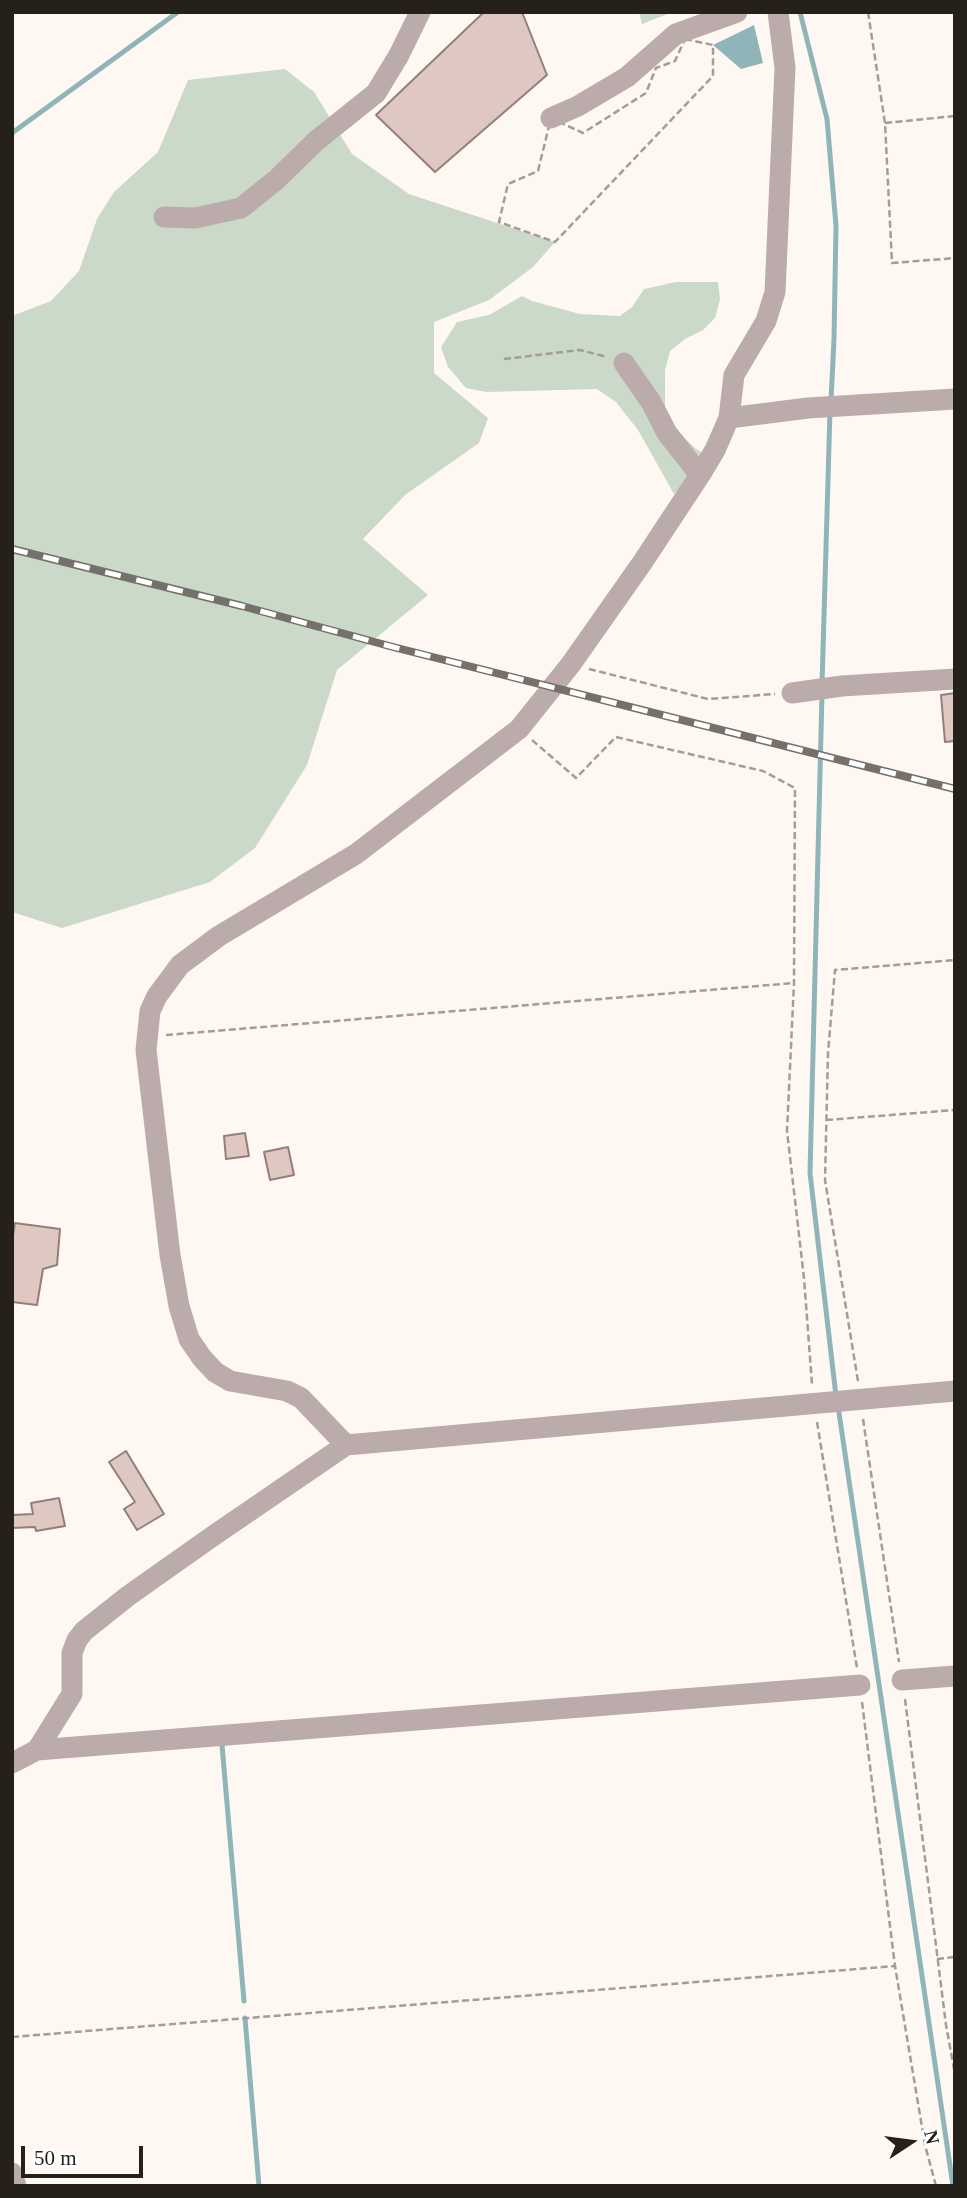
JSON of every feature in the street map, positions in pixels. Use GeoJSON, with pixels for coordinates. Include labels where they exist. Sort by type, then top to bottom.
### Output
{"type":"FeatureCollection","features":[{"type":"Feature","properties":{"kind":"street"},"geometry":{"type":"LineString","coordinates":[[164,217],[195,218],[241,208],[276,180],[316,141],[376,93],[399,55],[419,12]]}},
{"type":"Feature","properties":{"kind":"street"},"geometry":{"type":"LineString","coordinates":[[551,118],[578,106],[627,77],[676,34],[737,12]]}},
{"type":"Feature","properties":{"kind":"street"},"geometry":{"type":"LineString","coordinates":[[346,1445],[301,1398],[287,1391],[230,1381],[215,1372],[189,1339],[179,1306],[170,1255],[146,1050],[150,1012],[157,996],[180,965],[219,936],[356,854],[519,729],[571,664],[700,475],[729,418],[734,375],[766,321],[775,292],[785,68],[778,12]]}},
{"type":"Feature","properties":{"kind":"street"},"geometry":{"type":"LineString","coordinates":[[624,363],[651,402],[667,433],[700,475]]}},
{"type":"Feature","properties":{"kind":"street"},"geometry":{"type":"LineString","coordinates":[[729,418],[808,408],[955,399]]}},
{"type":"Feature","properties":{"kind":"street"},"geometry":{"type":"LineString","coordinates":[[792,693],[842,686],[955,679]]}},
{"type":"Feature","properties":{"kind":"street"},"geometry":{"type":"LineString","coordinates":[[37,1750],[72,1694],[72,1653],[77,1640],[84,1632],[181,1558],[346,1445],[955,1391]]}},
{"type":"Feature","properties":{"kind":"street"},"geometry":{"type":"LineString","coordinates":[[902,1680],[955,1676]]}},
{"type":"Feature","properties":{"kind":"street"},"geometry":{"type":"LineString","coordinates":[[12,1763],[37,1750],[860,1685]]}},
{"type":"Feature","properties":{"kind":"street"},"geometry":{"type":"LineString","coordinates":[[12,2174],[16,2186]]}},
{"type":"Feature","properties":{"kind":"path"},"geometry":{"type":"LineString","coordinates":[[868,12],[885,123],[892,263],[955,258]]}},
{"type":"Feature","properties":{"kind":"path"},"geometry":{"type":"LineString","coordinates":[[685,39],[713,45],[713,76],[555,242],[499,222],[508,184],[538,171],[551,118],[583,133],[646,93],[656,68],[675,61],[685,39]]}},
{"type":"Feature","properties":{"kind":"path"},"geometry":{"type":"LineString","coordinates":[[885,123],[955,116]]}},
{"type":"Feature","properties":{"kind":"path"},"geometry":{"type":"LineString","coordinates":[[505,359],[579,350],[624,363]]}},
{"type":"Feature","properties":{"kind":"path"},"geometry":{"type":"LineString","coordinates":[[571,664],[708,699],[792,693]]}},
{"type":"Feature","properties":{"kind":"path"},"geometry":{"type":"LineString","coordinates":[[519,729],[576,778],[616,737],[763,771],[795,788],[794,983],[788,1131],[814,1405]]}},
{"type":"Feature","properties":{"kind":"path"},"geometry":{"type":"LineString","coordinates":[[955,960],[835,970],[828,1052],[825,1180],[862,1399],[866,1443],[902,1680],[937,1959],[955,2074]]}},
{"type":"Feature","properties":{"kind":"path"},"geometry":{"type":"LineString","coordinates":[[148,1037],[794,983]]}},
{"type":"Feature","properties":{"kind":"path"},"geometry":{"type":"LineString","coordinates":[[826,1120],[955,1110]]}},
{"type":"Feature","properties":{"kind":"path"},"geometry":{"type":"LineString","coordinates":[[937,1959],[955,1957]]}},
{"type":"Feature","properties":{"kind":"path"},"geometry":{"type":"LineString","coordinates":[[12,2037],[895,1966],[925,2145],[936,2186]]}},
{"type":"Feature","properties":{"kind":"green space"},"geometry":{"type":"Polygon","coordinates":[[[639,12],[673,12],[642,24],[639,12]]]}},
{"type":"Feature","properties":{"kind":"green space"},"geometry":{"type":"Polygon","coordinates":[[[285,69],[314,92],[352,154],[409,194],[555,242],[533,267],[489,300],[434,322],[434,373],[488,418],[479,443],[405,495],[363,539],[428,595],[337,670],[307,765],[255,848],[210,882],[62,928],[12,912],[12,316],[51,301],[79,271],[97,219],[114,192],[158,152],[188,80],[285,69]]]}},
{"type":"Feature","properties":{"kind":"green space"},"geometry":{"type":"Polygon","coordinates":[[[676,282],[718,282],[720,299],[715,318],[703,330],[670,351],[665,370],[665,419],[696,449],[709,457],[674,494],[638,430],[616,402],[597,389],[486,392],[466,388],[448,367],[441,347],[457,322],[489,315],[522,296],[580,314],[620,316],[632,307],[644,289],[676,282]]]}},
{"type":"Feature","properties":{"kind":"water"},"geometry":{"type":"Polygon","coordinates":[[[754,25],[763,63],[741,69],[713,45],[754,25]]]}},
{"type":"Feature","properties":{"kind":"building"},"geometry":{"type":"Polygon","coordinates":[[[484,12],[522,12],[547,75],[435,172],[376,115],[484,12]]]}},
{"type":"Feature","properties":{"kind":"building"},"geometry":{"type":"Polygon","coordinates":[[[955,693],[955,741],[945,742],[941,695],[955,693]]]}},
{"type":"Feature","properties":{"kind":"building"},"geometry":{"type":"Polygon","coordinates":[[[245,1133],[249,1156],[226,1159],[224,1136],[245,1133]]]}},
{"type":"Feature","properties":{"kind":"building"},"geometry":{"type":"Polygon","coordinates":[[[288,1147],[294,1175],[270,1180],[264,1152],[288,1147]]]}},
{"type":"Feature","properties":{"kind":"building"},"geometry":{"type":"Polygon","coordinates":[[[15,1223],[60,1229],[57,1265],[43,1269],[37,1305],[12,1302],[12,1241],[15,1223]]]}},
{"type":"Feature","properties":{"kind":"building"},"geometry":{"type":"Polygon","coordinates":[[[126,1451],[164,1514],[137,1530],[124,1509],[135,1502],[109,1462],[126,1451]]]}},
{"type":"Feature","properties":{"kind":"building"},"geometry":{"type":"Polygon","coordinates":[[[59,1498],[65,1526],[36,1531],[35,1527],[12,1528],[12,1515],[33,1514],[31,1503],[59,1498]]]}},
{"type":"Feature","properties":{"kind":"waterway"},"geometry":{"type":"LineString","coordinates":[[12,133],[178,12]]}},
{"type":"Feature","properties":{"kind":"waterway"},"geometry":{"type":"LineString","coordinates":[[800,12],[827,119],[836,226],[831,401]]}},
{"type":"Feature","properties":{"kind":"waterway"},"geometry":{"type":"LineString","coordinates":[[822,684],[830,411]]}},
{"type":"Feature","properties":{"kind":"waterway"},"geometry":{"type":"LineString","coordinates":[[822,694],[810,1173],[836,1396]]}},
{"type":"Feature","properties":{"kind":"waterway"},"geometry":{"type":"LineString","coordinates":[[838,1406],[953,2186]]}},
{"type":"Feature","properties":{"kind":"waterway"},"geometry":{"type":"LineString","coordinates":[[222,1745],[244,2001]]}},
{"type":"Feature","properties":{"kind":"waterway"},"geometry":{"type":"LineString","coordinates":[[245,2018],[259,2186]]}},
{"type":"Feature","properties":{"kind":"railway"},"geometry":{"type":"LineString","coordinates":[[12,549],[955,789]]}}]}
